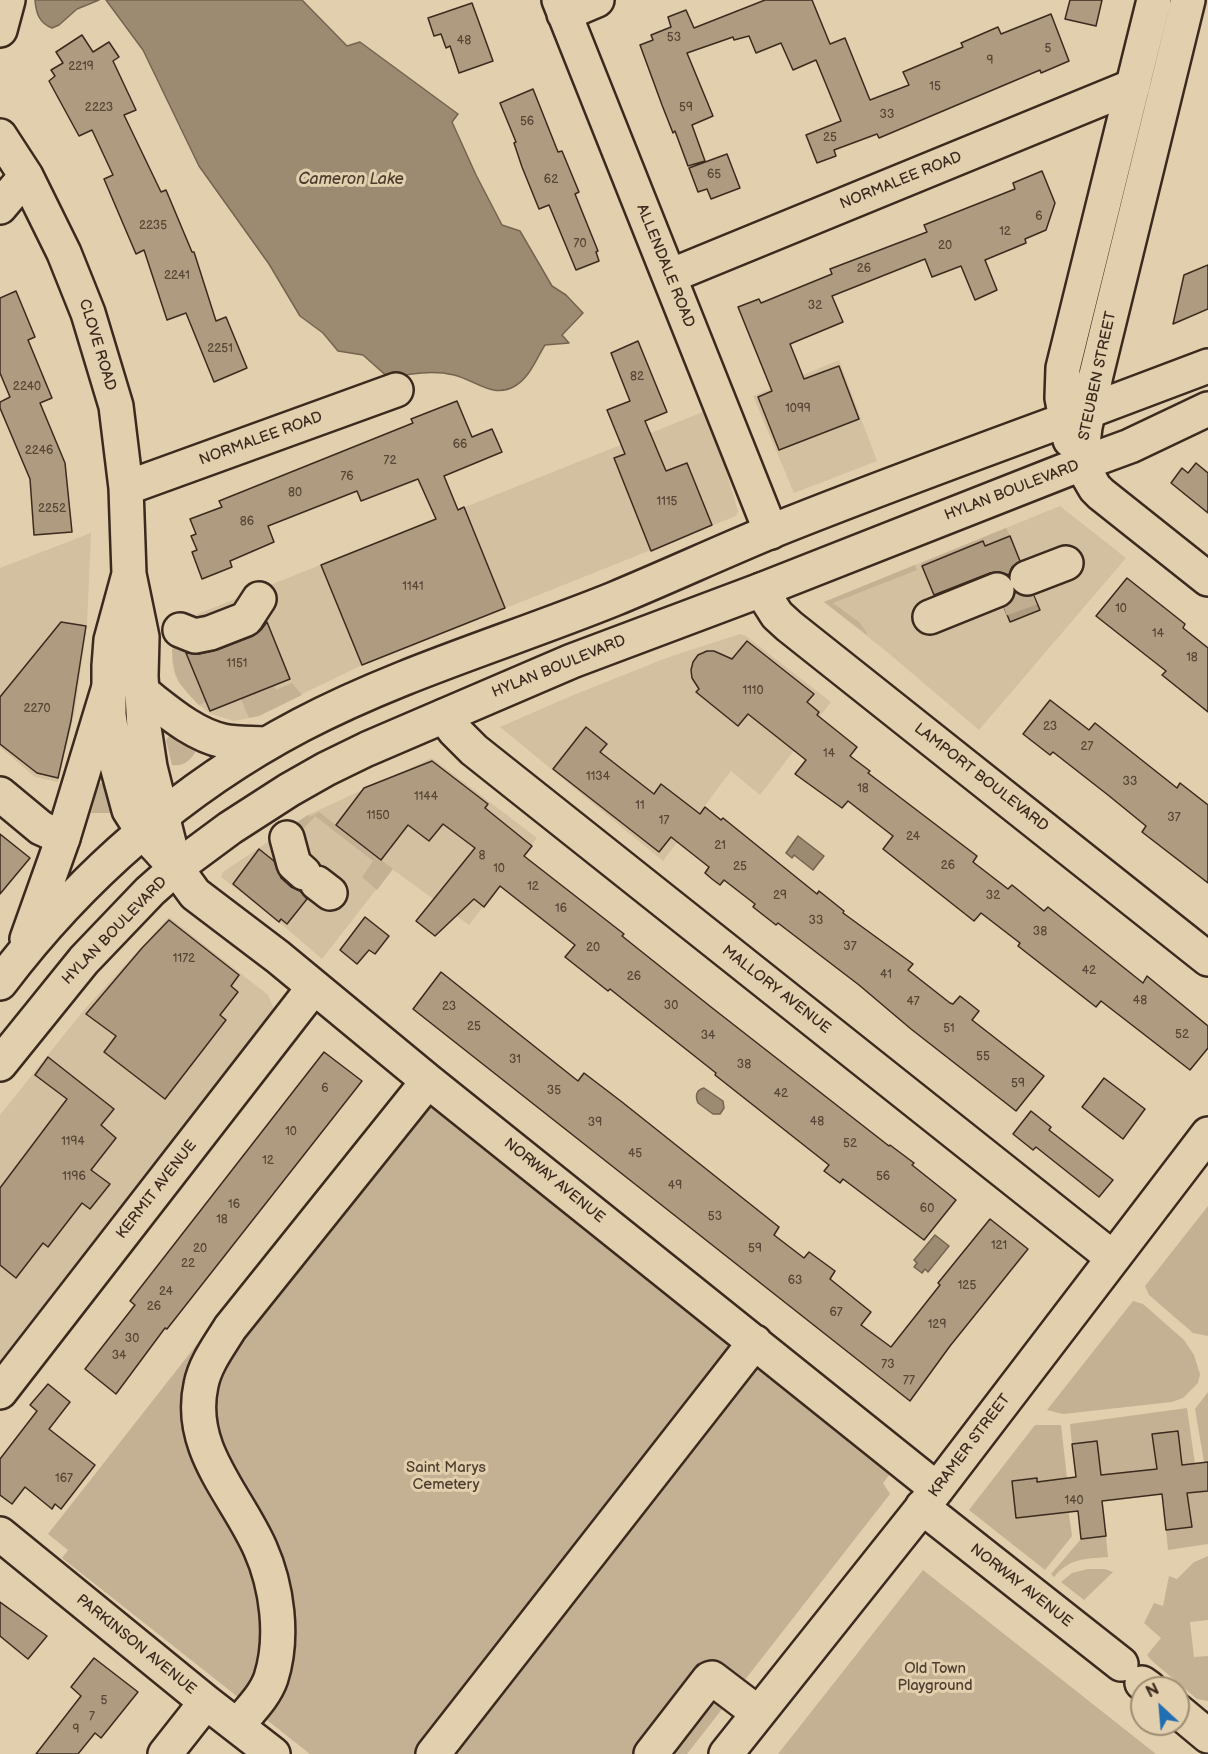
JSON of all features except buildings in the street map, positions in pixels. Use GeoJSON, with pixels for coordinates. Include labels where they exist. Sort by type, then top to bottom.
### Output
{"type":"FeatureCollection","features":[{"type":"Feature","properties":{"kind":"street"},"geometry":{"type":"LineString","coordinates":[[0,30],[8,0]]}},
{"type":"Feature","properties":{"kind":"street"},"geometry":{"type":"LineString","coordinates":[[561,7],[597,0]]}},
{"type":"Feature","properties":{"kind":"street","name":"STEUBEN STREET"},"geometry":{"type":"LineString","coordinates":[[1077,416],[1062,398],[1063,368],[1154,0]]}},
{"type":"Feature","properties":{"kind":"street","name":"STEUBEN STREET"},"geometry":{"type":"LineString","coordinates":[[1081,464],[1077,416],[1096,375],[1188,0]]}},
{"type":"Feature","properties":{"kind":"street","name":"ALLENDALE ROAD"},"geometry":{"type":"LineString","coordinates":[[561,7],[771,532]]}},
{"type":"Feature","properties":{"kind":"street","name":"NORMALEE ROAD"},"geometry":{"type":"LineString","coordinates":[[670,276],[1132,87]]}},
{"type":"Feature","properties":{"kind":"street","name":"CLOVE ROAD"},"geometry":{"type":"LineString","coordinates":[[0,136],[26,176],[64,253],[99,344],[116,406],[126,488],[129,574],[142,637],[141,691],[153,824]]}},
{"type":"Feature","properties":{"kind":"street"},"geometry":{"type":"LineString","coordinates":[[0,207],[26,176]]}},
{"type":"Feature","properties":{"kind":"street"},"geometry":{"type":"LineString","coordinates":[[0,983],[79,891],[153,824],[204,784],[266,744],[303,724],[375,692],[609,601],[881,488],[1208,366]]}},
{"type":"Feature","properties":{"kind":"street","name":"NORMALEE ROAD"},"geometry":{"type":"LineString","coordinates":[[126,488],[396,390]]}},
{"type":"Feature","properties":{"kind":"street","name":"HYLAN BOULEVARD"},"geometry":{"type":"LineString","coordinates":[[0,1064],[84,960],[143,898],[176,868],[222,833],[289,790],[367,749],[572,661],[761,590],[1044,477],[1130,446],[1208,409]]}},
{"type":"Feature","properties":{"kind":"street"},"geometry":{"type":"LineString","coordinates":[[1081,464],[1101,494],[1208,579]]}},
{"type":"Feature","properties":{"kind":"street","name":"CLOVE ROAD"},"geometry":{"type":"LineString","coordinates":[[129,574],[111,640],[108,690],[111,739],[129,810],[153,824]]}},
{"type":"Feature","properties":{"kind":"street"},"geometry":{"type":"LineString","coordinates":[[943,623],[1032,588]]}},
{"type":"Feature","properties":{"kind":"street","name":"LAMPORT BOULEVARD"},"geometry":{"type":"LineString","coordinates":[[761,590],[777,615],[789,626],[1208,958]]}},
{"type":"Feature","properties":{"kind":"street"},"geometry":{"type":"LineString","coordinates":[[180,630],[195,636],[210,633],[246,619],[260,599]]}},
{"type":"Feature","properties":{"kind":"street"},"geometry":{"type":"LineString","coordinates":[[21,956],[63,838],[108,690]]}},
{"type":"Feature","properties":{"kind":"street"},"geometry":{"type":"LineString","coordinates":[[141,691],[188,726],[202,733],[224,741],[266,744]]}},
{"type":"Feature","properties":{"kind":"street","name":"MALLORY AVENUE"},"geometry":{"type":"LineString","coordinates":[[444,716],[474,750],[1113,1258]]}},
{"type":"Feature","properties":{"kind":"street"},"geometry":{"type":"LineString","coordinates":[[0,794],[41,828],[63,838]]}},
{"type":"Feature","properties":{"kind":"street","name":"NORWAY AVENUE"},"geometry":{"type":"LineString","coordinates":[[153,824],[176,868],[195,894],[755,1342],[1135,1676]]}},
{"type":"Feature","properties":{"kind":"street"},"geometry":{"type":"LineString","coordinates":[[287,838],[294,864],[317,883]]}},
{"type":"Feature","properties":{"kind":"street","name":"KERMIT AVENUE"},"geometry":{"type":"LineString","coordinates":[[0,1392],[314,987]]}},
{"type":"Feature","properties":{"kind":"street"},"geometry":{"type":"LineString","coordinates":[[237,1726],[263,1693],[271,1678],[277,1646],[276,1613],[271,1578],[259,1546],[206,1451],[199,1411],[201,1384],[211,1358],[230,1328],[429,1081]]}},
{"type":"Feature","properties":{"kind":"street","name":"KRAMER STREET"},"geometry":{"type":"LineString","coordinates":[[726,1754],[930,1498],[1208,1134]]}},
{"type":"Feature","properties":{"kind":"street"},"geometry":{"type":"LineString","coordinates":[[433,1754],[755,1342]]}},
{"type":"Feature","properties":{"kind":"street","name":"PARKINSON AVENUE"},"geometry":{"type":"LineString","coordinates":[[0,1534],[273,1754]]}},
{"type":"Feature","properties":{"kind":"street"},"geometry":{"type":"LineString","coordinates":[[651,1754],[709,1679],[712,1678],[758,1713]]}},
{"type":"Feature","properties":{"kind":"street"},"geometry":{"type":"LineString","coordinates":[[165,1754],[206,1702]]}},
{"type":"Feature","properties":{"kind":"street"},"geometry":{"type":"LineString","coordinates":[[1190,1722],[1208,1736]]}},
{"type":"Feature","properties":{"kind":"shaded area"},"geometry":{"type":"Polygon","coordinates":[[[839,360],[877,461],[794,493],[753,396],[839,360]]]}},
{"type":"Feature","properties":{"kind":"shaded area"},"geometry":{"type":"Polygon","coordinates":[[[708,410],[738,511],[736,516],[356,668],[254,717],[234,721],[211,714],[199,705],[179,683],[172,660],[175,623],[708,410]]]}},
{"type":"Feature","properties":{"kind":"shaded area"},"geometry":{"type":"Polygon","coordinates":[[[1060,506],[1126,558],[979,730],[824,602],[1060,506]]]}},
{"type":"Feature","properties":{"kind":"shaded area"},"geometry":{"type":"Polygon","coordinates":[[[91,533],[87,625],[75,711],[58,782],[35,777],[0,747],[0,568],[91,533]]]}},
{"type":"Feature","properties":{"kind":"shaded area"},"geometry":{"type":"Polygon","coordinates":[[[740,634],[746,636],[831,702],[760,795],[731,771],[663,861],[500,727],[669,657],[740,634]]]}},
{"type":"Feature","properties":{"kind":"shaded area"},"geometry":{"type":"Polygon","coordinates":[[[432,758],[537,838],[469,925],[392,869],[322,959],[221,877],[223,872],[308,815],[432,758]]]}},
{"type":"Feature","properties":{"kind":"shaded area"},"geometry":{"type":"Polygon","coordinates":[[[169,917],[268,995],[274,1009],[114,1215],[22,1346],[0,1373],[0,1115],[83,1011],[169,917]]]}},
{"type":"Feature","properties":{"kind":"green space"},"geometry":{"type":"Polygon","coordinates":[[[1006,528],[1010,536],[985,546],[983,542],[922,566],[921,563],[1006,528]]]}},
{"type":"Feature","properties":{"kind":"green space"},"geometry":{"type":"Polygon","coordinates":[[[915,565],[917,570],[833,603],[859,622],[866,634],[824,602],[915,565]]]}},
{"type":"Feature","properties":{"kind":"green space"},"geometry":{"type":"Polygon","coordinates":[[[172,649],[185,650],[206,702],[199,705],[186,692],[176,674],[172,649]]]}},
{"type":"Feature","properties":{"kind":"green space"},"geometry":{"type":"Polygon","coordinates":[[[292,683],[302,695],[259,716],[249,718],[241,699],[274,686],[276,690],[292,683]]]}},
{"type":"Feature","properties":{"kind":"green space"},"geometry":{"type":"Polygon","coordinates":[[[171,734],[196,750],[190,760],[183,764],[172,765],[166,740],[171,734]]]}},
{"type":"Feature","properties":{"kind":"green space"},"geometry":{"type":"Polygon","coordinates":[[[101,783],[106,787],[113,813],[91,813],[98,784],[101,783]]]}},
{"type":"Feature","properties":{"kind":"green space"},"geometry":{"type":"Polygon","coordinates":[[[319,812],[393,869],[377,890],[362,877],[373,861],[315,816],[301,832],[291,826],[308,815],[310,817],[319,812]]]}},
{"type":"Feature","properties":{"kind":"green space","name":"Saint Marys Cemetery"},"geometry":{"type":"Polygon","coordinates":[[[399,1087],[417,1101],[423,1096],[889,1469],[890,1474],[883,1483],[890,1494],[687,1754],[310,1754],[62,1558],[68,1550],[48,1534],[399,1087]]]}},
{"type":"Feature","properties":{"kind":"green space"},"geometry":{"type":"Polygon","coordinates":[[[1208,1206],[1208,1336],[1193,1333],[1149,1295],[1145,1286],[1208,1206]]]}},
{"type":"Feature","properties":{"kind":"green space"},"geometry":{"type":"Polygon","coordinates":[[[1133,1301],[1143,1304],[1184,1340],[1194,1355],[1200,1374],[1198,1383],[1183,1398],[1172,1402],[1063,1414],[1047,1410],[1133,1301]]]}},
{"type":"Feature","properties":{"kind":"green space"},"geometry":{"type":"Polygon","coordinates":[[[1208,1392],[1208,1462],[1204,1462],[1195,1409],[1208,1392]]]}},
{"type":"Feature","properties":{"kind":"green space"},"geometry":{"type":"Polygon","coordinates":[[[1187,1408],[1195,1464],[1182,1465],[1178,1431],[1152,1435],[1157,1469],[1101,1475],[1097,1441],[1072,1444],[1070,1424],[1187,1408]]]}},
{"type":"Feature","properties":{"kind":"green space"},"geometry":{"type":"Polygon","coordinates":[[[1035,1425],[1061,1425],[1067,1478],[1037,1482],[1037,1478],[1013,1481],[1017,1518],[1041,1515],[1068,1507],[1072,1536],[1045,1570],[969,1510],[1035,1425]]]}},
{"type":"Feature","properties":{"kind":"green space"},"geometry":{"type":"Polygon","coordinates":[[[1208,1491],[1208,1544],[1168,1550],[1166,1530],[1192,1527],[1187,1493],[1208,1491]]]}},
{"type":"Feature","properties":{"kind":"green space"},"geometry":{"type":"Polygon","coordinates":[[[1106,1536],[1108,1557],[1078,1561],[1066,1566],[1054,1577],[1051,1574],[1081,1539],[1106,1536]]]}},
{"type":"Feature","properties":{"kind":"green space"},"geometry":{"type":"Polygon","coordinates":[[[1208,1556],[1208,1620],[1190,1622],[1194,1657],[1208,1656],[1208,1701],[1197,1699],[1190,1693],[1190,1676],[1170,1676],[1147,1655],[1161,1638],[1144,1623],[1154,1603],[1163,1606],[1169,1576],[1177,1579],[1194,1562],[1208,1556]]]}},
{"type":"Feature","properties":{"kind":"green space"},"geometry":{"type":"Polygon","coordinates":[[[1088,1569],[1105,1569],[1113,1572],[1084,1600],[1061,1582],[1072,1573],[1088,1569]]]}},
{"type":"Feature","properties":{"kind":"green space","name":"Old Town Playground"},"geometry":{"type":"Polygon","coordinates":[[[923,1570],[1130,1733],[1130,1736],[1133,1736],[1156,1754],[778,1754],[923,1570]]]}},
{"type":"Feature","properties":{"kind":"water"},"geometry":{"type":"Polygon","coordinates":[[[35,0],[99,0],[77,9],[59,25],[52,28],[39,17],[35,0]]]}},
{"type":"Feature","properties":{"kind":"water","name":"Cameron Lake"},"geometry":{"type":"Polygon","coordinates":[[[106,0],[302,0],[347,46],[360,42],[458,114],[452,122],[502,225],[520,231],[552,286],[566,295],[583,313],[562,335],[569,343],[545,345],[525,378],[515,386],[499,390],[492,390],[446,373],[422,373],[390,379],[363,355],[338,351],[323,333],[300,316],[269,264],[199,166],[143,50],[106,0]]]}},
{"type":"Feature","properties":{"kind":"water"},"geometry":{"type":"Polygon","coordinates":[[[798,836],[824,856],[813,870],[794,855],[792,858],[786,853],[798,836]]]}},
{"type":"Feature","properties":{"kind":"water"},"geometry":{"type":"Polygon","coordinates":[[[704,1088],[723,1101],[724,1108],[720,1114],[713,1114],[698,1103],[697,1094],[704,1088]]]}},
{"type":"Feature","properties":{"kind":"water"},"geometry":{"type":"Polygon","coordinates":[[[935,1235],[949,1246],[928,1272],[925,1269],[922,1273],[914,1267],[917,1263],[914,1260],[935,1235]]]}},
{"type":"Feature","properties":{"kind":"tunnel"},"geometry":{"type":"LineString","coordinates":[[1001,600],[1031,589]]}}]}
